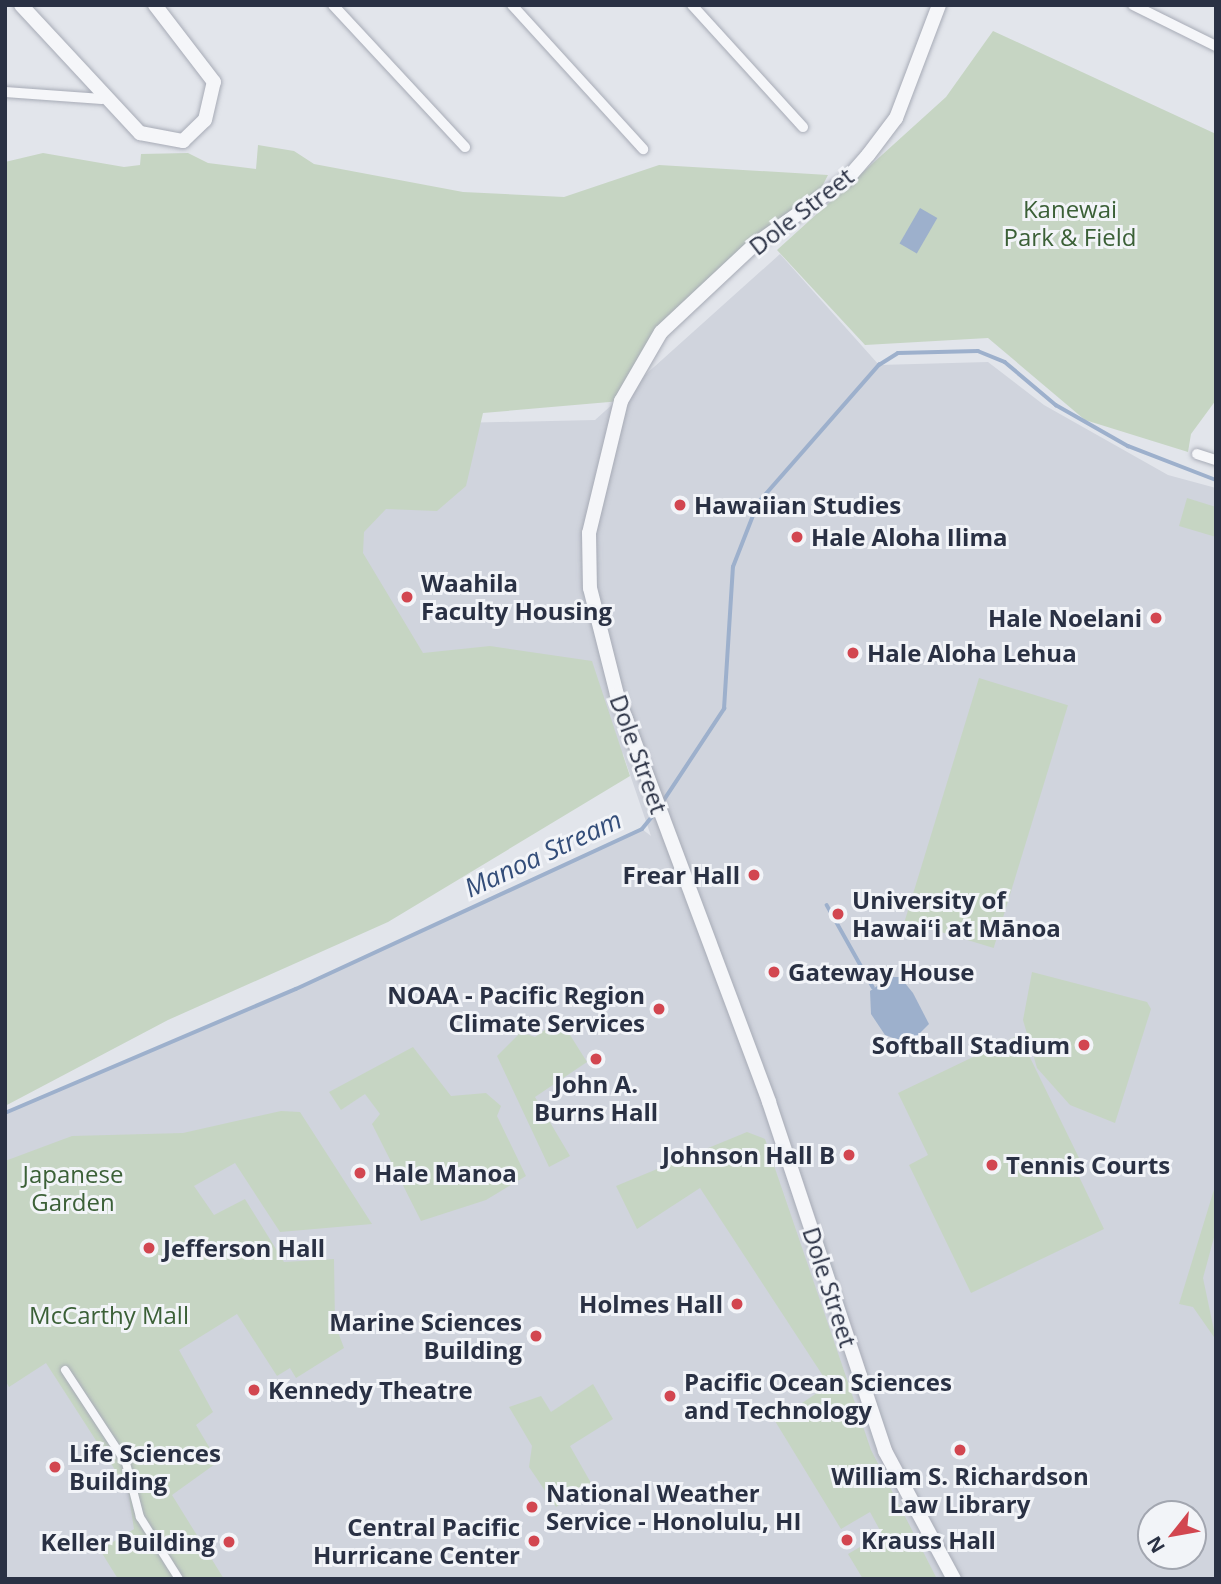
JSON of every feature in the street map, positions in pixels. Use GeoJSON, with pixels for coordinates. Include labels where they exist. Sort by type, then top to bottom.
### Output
{"type":"FeatureCollection","features":[{"type":"Feature","properties":{"kind":"street"},"geometry":{"type":"LineString","coordinates":[[21,5],[102,99],[139,133],[160,142],[183,141],[205,120],[214,96],[209,68],[155,5]]}},
{"type":"Feature","properties":{"kind":"street"},"geometry":{"type":"LineString","coordinates":[[333,5],[465,148]]}},
{"type":"Feature","properties":{"kind":"street"},"geometry":{"type":"LineString","coordinates":[[512,5],[643,149]]}},
{"type":"Feature","properties":{"kind":"street"},"geometry":{"type":"LineString","coordinates":[[691,5],[803,127]]}},
{"type":"Feature","properties":{"kind":"street","name":"Dole Street"},"geometry":{"type":"LineString","coordinates":[[939,5],[896,118],[868,155],[848,178],[754,245],[661,332],[621,401],[596,483],[590,588],[602,649],[639,757],[769,1102],[885,1451],[954,1579]]}},
{"type":"Feature","properties":{"kind":"street"},"geometry":{"type":"LineString","coordinates":[[1133,5],[1216,46]]}},
{"type":"Feature","properties":{"kind":"street"},"geometry":{"type":"LineString","coordinates":[[5,92],[102,99]]}},
{"type":"Feature","properties":{"kind":"street"},"geometry":{"type":"LineString","coordinates":[[1197,454],[1216,460]]}},
{"type":"Feature","properties":{"kind":"street"},"geometry":{"type":"LineString","coordinates":[[65,1370],[126,1463],[140,1517],[179,1579]]}},
{"type":"Feature","properties":{"kind":"shaded area","name":"University of Hawaiʻi at Mānoa"},"geometry":{"type":"Polygon","coordinates":[[[780,254],[879,365],[988,362],[1044,405],[1168,475],[1216,488],[1216,1579],[5,1579],[5,1113],[296,989],[642,829],[651,836],[623,754],[345,639],[368,425],[595,420],[780,254]]]}},
{"type":"Feature","properties":{"kind":"green space","name":"Kanewai Park & Field"},"geometry":{"type":"Polygon","coordinates":[[[993,31],[1216,134],[1216,400],[1191,434],[1188,452],[1085,420],[988,338],[865,345],[777,250],[946,97],[993,31]]]}},
{"type":"Feature","properties":{"kind":"green space"},"geometry":{"type":"Polygon","coordinates":[[[258,145],[294,151],[314,164],[463,192],[564,197],[659,165],[828,175],[812,206],[754,245],[661,332],[621,401],[483,413],[466,486],[437,511],[386,509],[364,532],[363,553],[423,653],[490,646],[592,661],[630,776],[388,922],[168,1020],[5,1106],[5,162],[43,153],[124,167],[140,165],[141,154],[188,153],[208,163],[256,169],[258,145]]]}},
{"type":"Feature","properties":{"kind":"green space"},"geometry":{"type":"Polygon","coordinates":[[[1187,498],[1216,507],[1216,537],[1179,526],[1187,498]]]}},
{"type":"Feature","properties":{"kind":"green space"},"geometry":{"type":"Polygon","coordinates":[[[979,678],[1068,705],[994,948],[905,921],[979,678]]]}},
{"type":"Feature","properties":{"kind":"green space","name":"Softball Stadium"},"geometry":{"type":"Polygon","coordinates":[[[1032,972],[1147,1002],[1151,1009],[1115,1123],[1070,1105],[1037,1068],[1023,1020],[1032,972]]]}},
{"type":"Feature","properties":{"kind":"green space"},"geometry":{"type":"Polygon","coordinates":[[[560,1019],[587,1062],[535,1097],[570,1156],[549,1167],[497,1056],[521,1032],[535,1037],[560,1019]]]}},
{"type":"Feature","properties":{"kind":"green space","name":"Tennis Courts"},"geometry":{"type":"Polygon","coordinates":[[[1019,1035],[1080,1160],[1073,1164],[1104,1229],[971,1293],[909,1165],[928,1155],[898,1093],[1019,1035]]]}},
{"type":"Feature","properties":{"kind":"green space"},"geometry":{"type":"Polygon","coordinates":[[[413,1047],[451,1096],[486,1093],[501,1106],[497,1116],[526,1176],[486,1200],[421,1221],[372,1124],[380,1114],[365,1094],[341,1110],[329,1092],[413,1047]]]}},
{"type":"Feature","properties":{"kind":"green space","name":"McCarthy Mall"},"geometry":{"type":"Polygon","coordinates":[[[281,1111],[300,1112],[372,1224],[280,1232],[235,1163],[194,1186],[214,1215],[245,1199],[284,1262],[334,1259],[335,1324],[344,1348],[296,1378],[290,1368],[277,1376],[237,1314],[179,1350],[213,1412],[196,1425],[218,1462],[172,1495],[224,1579],[118,1579],[100,1550],[134,1529],[128,1490],[46,1363],[9,1387],[5,1380],[5,1161],[72,1136],[183,1133],[281,1111]]]}},
{"type":"Feature","properties":{"kind":"green space"},"geometry":{"type":"Polygon","coordinates":[[[747,1132],[765,1139],[871,1450],[937,1579],[863,1579],[848,1554],[882,1534],[870,1512],[841,1529],[775,1421],[829,1385],[700,1188],[637,1229],[616,1186],[747,1132]]]}},
{"type":"Feature","properties":{"kind":"green space"},"geometry":{"type":"Polygon","coordinates":[[[1216,1183],[1216,1230],[1203,1278],[1216,1340],[1193,1307],[1179,1304],[1216,1183]]]}},
{"type":"Feature","properties":{"kind":"green space"},"geometry":{"type":"Polygon","coordinates":[[[593,1384],[613,1419],[570,1446],[591,1483],[556,1507],[529,1467],[532,1446],[509,1407],[541,1396],[551,1412],[593,1384]]]}},
{"type":"Feature","properties":{"kind":"water"},"geometry":{"type":"Polygon","coordinates":[[[920,208],[937,218],[917,254],[900,244],[920,208]]]}},
{"type":"Feature","properties":{"kind":"water"},"geometry":{"type":"Polygon","coordinates":[[[890,977],[900,977],[913,993],[929,1024],[909,1044],[885,1035],[871,1014],[870,991],[890,977]]]}},
{"type":"Feature","properties":{"kind":"waterway","name":"Manoa Stream"},"geometry":{"type":"LineString","coordinates":[[662,803],[724,709],[733,567],[758,503],[879,365],[898,353],[978,351],[1005,362],[1056,405],[1128,446],[1216,480]]}},
{"type":"Feature","properties":{"kind":"waterway","name":"Manoa Stream"},"geometry":{"type":"LineString","coordinates":[[5,1113],[296,989],[642,829],[656,812]]}},
{"type":"Feature","properties":{"kind":"waterway"},"geometry":{"type":"LineString","coordinates":[[827,905],[873,987]]}},
{"type":"Feature","properties":{"kind":"place","name":"Hawaiian Studies"},"geometry":{"type":"Point","coordinates":[680,505]}},
{"type":"Feature","properties":{"kind":"place","name":"Hale Aloha Ilima"},"geometry":{"type":"Point","coordinates":[797,537]}},
{"type":"Feature","properties":{"kind":"place","name":"Waahila Faculty Housing"},"geometry":{"type":"Point","coordinates":[407,597]}},
{"type":"Feature","properties":{"kind":"place","name":"Hale Noelani"},"geometry":{"type":"Point","coordinates":[1156,618]}},
{"type":"Feature","properties":{"kind":"place","name":"Hale Aloha Lehua"},"geometry":{"type":"Point","coordinates":[853,653]}},
{"type":"Feature","properties":{"kind":"place","name":"Frear Hall"},"geometry":{"type":"Point","coordinates":[754,875]}},
{"type":"Feature","properties":{"kind":"place","name":"University of Hawaiʻi at Mānoa"},"geometry":{"type":"Point","coordinates":[838,914]}},
{"type":"Feature","properties":{"kind":"place","name":"Gateway House"},"geometry":{"type":"Point","coordinates":[774,972]}},
{"type":"Feature","properties":{"kind":"place","name":"NOAA - Pacific Region Climate Services"},"geometry":{"type":"Point","coordinates":[659,1009]}},
{"type":"Feature","properties":{"kind":"place","name":"Softball Stadium"},"geometry":{"type":"Point","coordinates":[1084,1045]}},
{"type":"Feature","properties":{"kind":"place","name":"John A. Burns Hall"},"geometry":{"type":"Point","coordinates":[596,1059]}},
{"type":"Feature","properties":{"kind":"place","name":"Johnson Hall B"},"geometry":{"type":"Point","coordinates":[849,1155]}},
{"type":"Feature","properties":{"kind":"place","name":"Tennis Courts"},"geometry":{"type":"Point","coordinates":[992,1165]}},
{"type":"Feature","properties":{"kind":"place","name":"Hale Manoa"},"geometry":{"type":"Point","coordinates":[360,1173]}},
{"type":"Feature","properties":{"kind":"place","name":"Jefferson Hall"},"geometry":{"type":"Point","coordinates":[149,1248]}},
{"type":"Feature","properties":{"kind":"place","name":"Holmes Hall"},"geometry":{"type":"Point","coordinates":[737,1304]}},
{"type":"Feature","properties":{"kind":"place","name":"Marine Sciences Building"},"geometry":{"type":"Point","coordinates":[536,1336]}},
{"type":"Feature","properties":{"kind":"place","name":"Kennedy Theatre"},"geometry":{"type":"Point","coordinates":[254,1390]}},
{"type":"Feature","properties":{"kind":"place","name":"Pacific Ocean Sciences and Technology"},"geometry":{"type":"Point","coordinates":[670,1396]}},
{"type":"Feature","properties":{"kind":"place","name":"William S. Richardson Law Library"},"geometry":{"type":"Point","coordinates":[960,1450]}},
{"type":"Feature","properties":{"kind":"place","name":"Life Sciences Building"},"geometry":{"type":"Point","coordinates":[55,1467]}},
{"type":"Feature","properties":{"kind":"place","name":"National Weather Service - Honolulu, HI"},"geometry":{"type":"Point","coordinates":[532,1507]}},
{"type":"Feature","properties":{"kind":"place","name":"Krauss Hall"},"geometry":{"type":"Point","coordinates":[847,1540]}},
{"type":"Feature","properties":{"kind":"place","name":"Central Pacific Hurricane Center"},"geometry":{"type":"Point","coordinates":[534,1541]}},
{"type":"Feature","properties":{"kind":"place","name":"Keller Building"},"geometry":{"type":"Point","coordinates":[229,1542]}},
{"type":"Feature","properties":{"kind":"park label","name":"Japanese Garden"},"geometry":{"type":"Point","coordinates":[73,1188]}}]}
